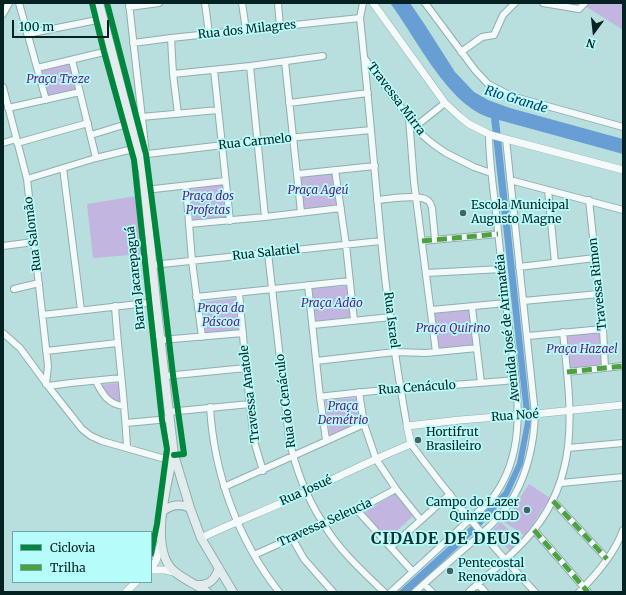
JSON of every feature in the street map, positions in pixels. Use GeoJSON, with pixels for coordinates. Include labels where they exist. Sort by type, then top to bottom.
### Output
{"type":"FeatureCollection","features":[{"type":"Feature","properties":{"kind":"main road"},"geometry":{"type":"LineString","coordinates":[[99,3],[130,124],[141,152],[173,458],[201,538],[233,592]]}},
{"type":"Feature","properties":{"kind":"main road"},"geometry":{"type":"LineString","coordinates":[[173,458],[162,512],[161,542],[164,554],[174,572],[207,592]]}},
{"type":"Feature","properties":{"kind":"main road"},"geometry":{"type":"LineString","coordinates":[[162,512],[177,505],[190,508]]}},
{"type":"Feature","properties":{"kind":"main road"},"geometry":{"type":"LineString","coordinates":[[196,585],[203,586],[209,584],[213,580],[219,568]]}},
{"type":"Feature","properties":{"kind":"street"},"geometry":{"type":"LineString","coordinates":[[3,14],[9,3]]}},
{"type":"Feature","properties":{"kind":"street"},"geometry":{"type":"LineString","coordinates":[[18,3],[46,100]]}},
{"type":"Feature","properties":{"kind":"street"},"geometry":{"type":"LineString","coordinates":[[141,152],[141,117],[129,5],[159,3]]}},
{"type":"Feature","properties":{"kind":"street"},"geometry":{"type":"LineString","coordinates":[[205,3],[209,34]]}},
{"type":"Feature","properties":{"kind":"street"},"geometry":{"type":"LineString","coordinates":[[242,3],[246,30]]}},
{"type":"Feature","properties":{"kind":"street"},"geometry":{"type":"LineString","coordinates":[[278,3],[280,27]]}},
{"type":"Feature","properties":{"kind":"street","name":"Rua Israel"},"geometry":{"type":"LineString","coordinates":[[363,3],[360,18],[372,130],[381,241],[400,390],[406,426],[411,444],[481,532],[535,592]]}},
{"type":"Feature","properties":{"kind":"street"},"geometry":{"type":"LineString","coordinates":[[373,3],[445,103],[469,124],[490,134],[623,170]]}},
{"type":"Feature","properties":{"kind":"street"},"geometry":{"type":"LineString","coordinates":[[425,3],[461,52],[488,84],[511,96],[623,127]]}},
{"type":"Feature","properties":{"kind":"street"},"geometry":{"type":"LineString","coordinates":[[461,52],[482,38],[494,35],[503,15],[515,3]]}},
{"type":"Feature","properties":{"kind":"street"},"geometry":{"type":"LineString","coordinates":[[543,3],[579,9],[584,3]]}},
{"type":"Feature","properties":{"kind":"street","name":"Rua dos Milagres"},"geometry":{"type":"LineString","coordinates":[[133,43],[360,18]]}},
{"type":"Feature","properties":{"kind":"street"},"geometry":{"type":"LineString","coordinates":[[27,34],[102,19]]}},
{"type":"Feature","properties":{"kind":"street"},"geometry":{"type":"LineString","coordinates":[[170,38],[178,114]]}},
{"type":"Feature","properties":{"kind":"street"},"geometry":{"type":"LineString","coordinates":[[37,68],[104,52]]}},
{"type":"Feature","properties":{"kind":"street"},"geometry":{"type":"LineString","coordinates":[[173,74],[285,62],[323,56]]}},
{"type":"Feature","properties":{"kind":"street","name":"Travessa Mirra"},"geometry":{"type":"LineString","coordinates":[[364,58],[420,133],[446,153],[474,167],[491,173]]}},
{"type":"Feature","properties":{"kind":"street"},"geometry":{"type":"LineString","coordinates":[[72,60],[96,158]]}},
{"type":"Feature","properties":{"kind":"street"},"geometry":{"type":"LineString","coordinates":[[285,62],[301,212]]}},
{"type":"Feature","properties":{"kind":"street"},"geometry":{"type":"LineString","coordinates":[[250,66],[265,217]]}},
{"type":"Feature","properties":{"kind":"street"},"geometry":{"type":"LineString","coordinates":[[214,70],[230,220]]}},
{"type":"Feature","properties":{"kind":"street","name":"Rua Salomão"},"geometry":{"type":"LineString","coordinates":[[3,87],[27,179],[48,366],[47,385]]}},
{"type":"Feature","properties":{"kind":"street"},"geometry":{"type":"LineString","coordinates":[[8,108],[80,92]]}},
{"type":"Feature","properties":{"kind":"street"},"geometry":{"type":"LineString","coordinates":[[289,103],[368,93]]}},
{"type":"Feature","properties":{"kind":"street"},"geometry":{"type":"LineString","coordinates":[[416,126],[445,103]]}},
{"type":"Feature","properties":{"kind":"street"},"geometry":{"type":"LineString","coordinates":[[141,117],[218,110]]}},
{"type":"Feature","properties":{"kind":"street"},"geometry":{"type":"LineString","coordinates":[[409,118],[416,197],[436,352]]}},
{"type":"Feature","properties":{"kind":"street"},"geometry":{"type":"LineString","coordinates":[[3,143],[88,124]]}},
{"type":"Feature","properties":{"kind":"street"},"geometry":{"type":"LineString","coordinates":[[91,135],[130,124]]}},
{"type":"Feature","properties":{"kind":"street","name":"Rua Carmelo"},"geometry":{"type":"LineString","coordinates":[[27,179],[96,158],[141,152],[372,130]]}},
{"type":"Feature","properties":{"kind":"street","name":"Avenida José de Arimatéia"},"geometry":{"type":"LineString","coordinates":[[391,592],[471,520],[496,493],[510,468],[519,416],[491,173],[490,134]]}},
{"type":"Feature","properties":{"kind":"street","name":"Avenida José de Arimatéia"},"geometry":{"type":"LineString","coordinates":[[415,592],[496,520],[513,498],[523,478],[531,451],[534,414],[528,336],[504,138]]}},
{"type":"Feature","properties":{"kind":"street"},"geometry":{"type":"LineString","coordinates":[[298,174],[375,166]]}},
{"type":"Feature","properties":{"kind":"street"},"geometry":{"type":"LineString","coordinates":[[63,168],[81,310]]}},
{"type":"Feature","properties":{"kind":"street"},"geometry":{"type":"LineString","coordinates":[[335,170],[346,245],[354,320]]}},
{"type":"Feature","properties":{"kind":"street"},"geometry":{"type":"LineString","coordinates":[[510,180],[623,210]]}},
{"type":"Feature","properties":{"kind":"street"},"geometry":{"type":"LineString","coordinates":[[145,190],[225,181]]}},
{"type":"Feature","properties":{"kind":"street"},"geometry":{"type":"LineString","coordinates":[[186,186],[192,261],[202,337]]}},
{"type":"Feature","properties":{"kind":"street"},"geometry":{"type":"LineString","coordinates":[[548,190],[555,263]]}},
{"type":"Feature","properties":{"kind":"street"},"geometry":{"type":"LineString","coordinates":[[378,200],[416,197],[427,200],[430,203],[435,239]]}},
{"type":"Feature","properties":{"kind":"street","name":"Travessa Rimon"},"geometry":{"type":"LineString","coordinates":[[589,200],[603,329],[605,368]]}},
{"type":"Feature","properties":{"kind":"street"},"geometry":{"type":"LineString","coordinates":[[189,224],[341,208]]}},
{"type":"Feature","properties":{"kind":"street"},"geometry":{"type":"LineString","coordinates":[[422,241],[498,234]]}},
{"type":"Feature","properties":{"kind":"street","name":"Rua Salatiel"},"geometry":{"type":"LineString","coordinates":[[152,265],[381,241]]}},
{"type":"Feature","properties":{"kind":"street"},"geometry":{"type":"LineString","coordinates":[[3,246],[34,242]]}},
{"type":"Feature","properties":{"kind":"street","name":"Rua do Cenáculo"},"geometry":{"type":"LineString","coordinates":[[268,253],[289,438],[293,457],[307,492],[323,524],[358,568],[384,592]]}},
{"type":"Feature","properties":{"kind":"street"},"geometry":{"type":"LineString","coordinates":[[519,267],[595,258]]}},
{"type":"Feature","properties":{"kind":"street"},"geometry":{"type":"LineString","coordinates":[[426,273],[502,269]]}},
{"type":"Feature","properties":{"kind":"street"},"geometry":{"type":"LineString","coordinates":[[196,297],[350,281]]}},
{"type":"Feature","properties":{"kind":"street"},"geometry":{"type":"LineString","coordinates":[[14,289],[39,283]]}},
{"type":"Feature","properties":{"kind":"street"},"geometry":{"type":"LineString","coordinates":[[308,285],[326,440]]}},
{"type":"Feature","properties":{"kind":"street","name":"Travessa Anatole"},"geometry":{"type":"LineString","coordinates":[[239,293],[254,441],[263,471]]}},
{"type":"Feature","properties":{"kind":"street"},"geometry":{"type":"LineString","coordinates":[[523,301],[599,294]]}},
{"type":"Feature","properties":{"kind":"street"},"geometry":{"type":"LineString","coordinates":[[42,315],[156,302]]}},
{"type":"Feature","properties":{"kind":"street"},"geometry":{"type":"LineString","coordinates":[[431,310],[506,303]]}},
{"type":"Feature","properties":{"kind":"street"},"geometry":{"type":"LineString","coordinates":[[115,306],[127,448]]}},
{"type":"Feature","properties":{"kind":"street"},"geometry":{"type":"LineString","coordinates":[[472,307],[481,383]]}},
{"type":"Feature","properties":{"kind":"street"},"geometry":{"type":"LineString","coordinates":[[312,325],[391,317]]}},
{"type":"Feature","properties":{"kind":"street"},"geometry":{"type":"LineString","coordinates":[[528,336],[603,329]]}},
{"type":"Feature","properties":{"kind":"street"},"geometry":{"type":"LineString","coordinates":[[469,592],[505,560],[534,530],[553,501],[561,484],[568,448],[570,411],[563,332]]}},
{"type":"Feature","properties":{"kind":"street"},"geometry":{"type":"LineString","coordinates":[[3,333],[20,348],[82,429],[91,436],[127,448],[173,458]]}},
{"type":"Feature","properties":{"kind":"street"},"geometry":{"type":"LineString","coordinates":[[161,340],[243,333]]}},
{"type":"Feature","properties":{"kind":"street"},"geometry":{"type":"LineString","coordinates":[[46,351],[117,343]]}},
{"type":"Feature","properties":{"kind":"street"},"geometry":{"type":"LineString","coordinates":[[316,361],[395,352],[426,353],[477,348]]}},
{"type":"Feature","properties":{"kind":"street"},"geometry":{"type":"LineString","coordinates":[[567,372],[623,366]]}},
{"type":"Feature","properties":{"kind":"street"},"geometry":{"type":"LineString","coordinates":[[165,376],[246,368]]}},
{"type":"Feature","properties":{"kind":"street"},"geometry":{"type":"LineString","coordinates":[[47,385],[121,378]]}},
{"type":"Feature","properties":{"kind":"street","name":"Rua Cenáculo"},"geometry":{"type":"LineString","coordinates":[[320,397],[359,392],[515,380]]}},
{"type":"Feature","properties":{"kind":"street"},"geometry":{"type":"LineString","coordinates":[[96,381],[101,392],[112,403],[124,406]]}},
{"type":"Feature","properties":{"kind":"street"},"geometry":{"type":"LineString","coordinates":[[359,392],[364,424],[376,459],[396,489],[420,519]]}},
{"type":"Feature","properties":{"kind":"street"},"geometry":{"type":"LineString","coordinates":[[126,423],[210,407],[250,404]]}},
{"type":"Feature","properties":{"kind":"street","name":"Rua Noé"},"geometry":{"type":"LineString","coordinates":[[406,426],[623,405]]}},
{"type":"Feature","properties":{"kind":"street"},"geometry":{"type":"LineString","coordinates":[[210,407],[211,422],[224,487],[237,521],[254,555],[279,592]]}},
{"type":"Feature","properties":{"kind":"street"},"geometry":{"type":"LineString","coordinates":[[224,487],[263,471],[326,440],[364,424]]}},
{"type":"Feature","properties":{"kind":"street"},"geometry":{"type":"LineString","coordinates":[[568,448],[623,443]]}},
{"type":"Feature","properties":{"kind":"street","name":"Rua Josué"},"geometry":{"type":"LineString","coordinates":[[201,538],[237,521],[307,492],[411,444]]}},
{"type":"Feature","properties":{"kind":"street"},"geometry":{"type":"LineString","coordinates":[[561,484],[623,477]]}},
{"type":"Feature","properties":{"kind":"street","name":"Travessa Seleucia"},"geometry":{"type":"LineString","coordinates":[[254,555],[357,510],[396,489]]}},
{"type":"Feature","properties":{"kind":"street"},"geometry":{"type":"LineString","coordinates":[[391,546],[450,494]]}},
{"type":"Feature","properties":{"kind":"street"},"geometry":{"type":"LineString","coordinates":[[553,501],[607,559]]}},
{"type":"Feature","properties":{"kind":"street"},"geometry":{"type":"LineString","coordinates":[[357,510],[413,572]]}},
{"type":"Feature","properties":{"kind":"street"},"geometry":{"type":"LineString","coordinates":[[534,530],[584,590],[607,559],[622,534]]}},
{"type":"Feature","properties":{"kind":"street"},"geometry":{"type":"LineString","coordinates":[[292,538],[308,563],[333,592]]}},
{"type":"Feature","properties":{"kind":"street"},"geometry":{"type":"LineString","coordinates":[[152,567],[156,561],[161,542]]}},
{"type":"Feature","properties":{"kind":"street"},"geometry":{"type":"LineString","coordinates":[[152,569],[174,572]]}},
{"type":"Feature","properties":{"kind":"street"},"geometry":{"type":"LineString","coordinates":[[126,592],[135,583]]}},
{"type":"Feature","properties":{"kind":"street"},"geometry":{"type":"LineString","coordinates":[[424,584],[432,592]]}},
{"type":"Feature","properties":{"kind":"street"},"geometry":{"type":"LineString","coordinates":[[478,584],[485,592]]}},
{"type":"Feature","properties":{"kind":"green space"},"geometry":{"type":"Polygon","coordinates":[[[623,3],[623,30],[582,4],[623,3]]]}},
{"type":"Feature","properties":{"kind":"green space","name":"Praça Treze"},"geometry":{"type":"Polygon","coordinates":[[[69,62],[77,91],[47,98],[40,69],[69,62]]]}},
{"type":"Feature","properties":{"kind":"green space","name":"Praça Ageú"},"geometry":{"type":"Polygon","coordinates":[[[333,173],[337,206],[303,210],[300,176],[333,173]]]}},
{"type":"Feature","properties":{"kind":"green space","name":"Praça dos Profetas"},"geometry":{"type":"Polygon","coordinates":[[[224,184],[228,218],[194,222],[189,190],[224,184]]]}},
{"type":"Feature","properties":{"kind":"green space"},"geometry":{"type":"Polygon","coordinates":[[[136,196],[142,254],[93,258],[87,204],[136,196]]]}},
{"type":"Feature","properties":{"kind":"green space","name":"Praça Adão"},"geometry":{"type":"Polygon","coordinates":[[[347,286],[351,318],[316,323],[312,288],[347,286]]]}},
{"type":"Feature","properties":{"kind":"green space","name":"Praça da Páscoa"},"geometry":{"type":"Polygon","coordinates":[[[238,298],[240,332],[206,334],[203,302],[238,298]]]}},
{"type":"Feature","properties":{"kind":"green space","name":"Praça Quirino"},"geometry":{"type":"Polygon","coordinates":[[[469,308],[474,347],[437,350],[433,310],[469,308]]]}},
{"type":"Feature","properties":{"kind":"green space","name":"Praça Hazael"},"geometry":{"type":"Polygon","coordinates":[[[600,331],[604,365],[566,368],[564,336],[600,331]]]}},
{"type":"Feature","properties":{"kind":"green space"},"geometry":{"type":"Polygon","coordinates":[[[119,383],[121,403],[110,399],[100,385],[119,383]]]}},
{"type":"Feature","properties":{"kind":"green space","name":"Praça Demétrio"},"geometry":{"type":"Polygon","coordinates":[[[357,398],[360,423],[330,436],[325,400],[357,398]]]}},
{"type":"Feature","properties":{"kind":"green space","name":"Campo do Lazer Quinze CDD"},"geometry":{"type":"Polygon","coordinates":[[[529,484],[550,498],[525,536],[504,522],[529,484]]]}},
{"type":"Feature","properties":{"kind":"green space"},"geometry":{"type":"Polygon","coordinates":[[[396,493],[414,515],[387,540],[365,512],[396,493]]]}},
{"type":"Feature","properties":{"kind":"green space"},"geometry":{"type":"Polygon","coordinates":[[[501,522],[520,542],[510,551],[491,532],[501,522]]]}},
{"type":"Feature","properties":{"kind":"water"},"geometry":{"type":"Polygon","coordinates":[[[390,3],[410,3],[455,72],[474,92],[488,100],[510,108],[623,139],[623,154],[499,120],[531,421],[523,464],[509,495],[476,531],[410,592],[398,592],[471,526],[504,491],[517,463],[525,422],[491,118],[475,111],[461,100],[447,85],[434,69],[390,3]]]}},
{"type":"Feature","properties":{"kind":"marked path"},"geometry":{"type":"LineString","coordinates":[[422,241],[498,234]]}},
{"type":"Feature","properties":{"kind":"marked path"},"geometry":{"type":"LineString","coordinates":[[567,372],[623,366]]}},
{"type":"Feature","properties":{"kind":"marked path"},"geometry":{"type":"LineString","coordinates":[[553,501],[607,559]]}},
{"type":"Feature","properties":{"kind":"marked path"},"geometry":{"type":"LineString","coordinates":[[534,530],[588,592]]}},
{"type":"Feature","properties":{"kind":"cycle path","name":"Barra Jacarepaguá"},"geometry":{"type":"LineString","coordinates":[[92,3],[134,160],[162,420],[167,449],[157,524],[152,549]]}},
{"type":"Feature","properties":{"kind":"cycle path"},"geometry":{"type":"LineString","coordinates":[[107,3],[146,154],[184,454],[174,455]]}},
{"type":"Feature","properties":{"kind":"place","name":"Escola Municipal Augusto Magne"},"geometry":{"type":"Point","coordinates":[463,213]}},
{"type":"Feature","properties":{"kind":"place","name":"Hortifrut Brasileiro"},"geometry":{"type":"Point","coordinates":[418,440]}},
{"type":"Feature","properties":{"kind":"place","name":"Campo do Lazer Quinze CDD"},"geometry":{"type":"Point","coordinates":[527,510]}},
{"type":"Feature","properties":{"kind":"place","name":"Pentecostal Renovadora"},"geometry":{"type":"Point","coordinates":[450,571]}},
{"type":"Feature","properties":{"kind":"district","name":"CIDADE DE DEUS"},"geometry":{"type":"Point","coordinates":[446,539]}},
{"type":"Feature","properties":{"kind":"water label","name":"Rio Grande"},"geometry":{"type":"Point","coordinates":[516,100]}}]}
